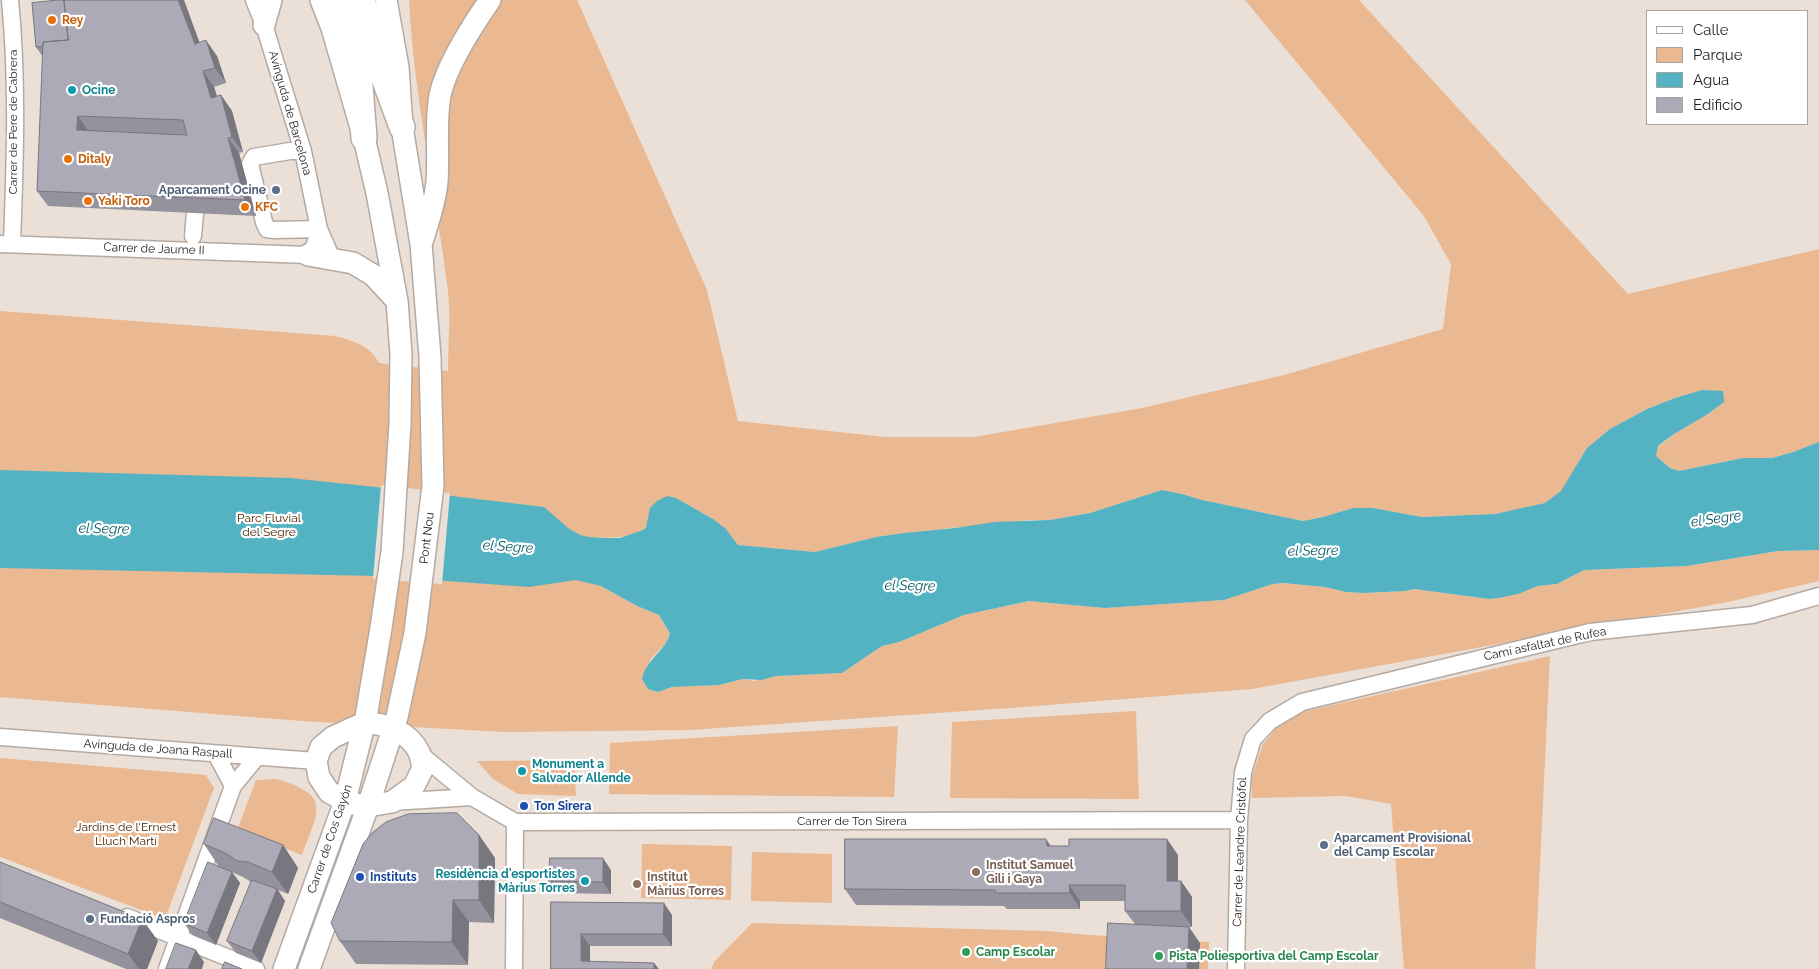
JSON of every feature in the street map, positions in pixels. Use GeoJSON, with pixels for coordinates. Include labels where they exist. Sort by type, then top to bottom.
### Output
{"type":"FeatureCollection","features":[{"type":"Feature","properties":{"kind":"highway"},"geometry":{"type":"LineString","coordinates":[[339,0],[359,73],[364,138]]}},
{"type":"Feature","properties":{"kind":"highway"},"geometry":{"type":"LineString","coordinates":[[362,0],[380,67],[402,127]]}},
{"type":"Feature","properties":{"kind":"main road"},"geometry":{"type":"LineString","coordinates":[[264,25],[271,0]]}},
{"type":"Feature","properties":{"kind":"main road"},"geometry":{"type":"LineString","coordinates":[[321,0],[332,28],[364,138],[377,193],[397,301],[401,354],[400,424],[392,552],[366,715],[333,737],[322,747],[316,761],[319,778],[329,792],[344,802],[368,806],[392,802],[414,786],[423,768],[419,752],[395,722],[378,723],[366,715]]}},
{"type":"Feature","properties":{"kind":"main road","name":"Pont Nou"},"geometry":{"type":"LineString","coordinates":[[386,0],[398,67],[402,127],[421,244],[430,358],[433,486],[414,633],[395,722]]}},
{"type":"Feature","properties":{"kind":"main road"},"geometry":{"type":"LineString","coordinates":[[421,244],[433,207],[437,182],[440,94],[447,74],[471,28],[490,0]]}},
{"type":"Feature","properties":{"kind":"main road"},"geometry":{"type":"LineString","coordinates":[[308,255],[353,263],[373,275],[397,301]]}},
{"type":"Feature","properties":{"kind":"main road","name":"Carrer de Cos Gayón"},"geometry":{"type":"LineString","coordinates":[[284,969],[344,802],[366,715]]}},
{"type":"Feature","properties":{"kind":"main road","name":"Carrer de Cos Gayón"},"geometry":{"type":"LineString","coordinates":[[309,969],[368,806],[395,722]]}},
{"type":"Feature","properties":{"kind":"street","name":"Carrer de Pere de Cabrera"},"geometry":{"type":"LineString","coordinates":[[6,244],[16,133],[10,0]]}},
{"type":"Feature","properties":{"kind":"street","name":"Avinguda de Barcelona"},"geometry":{"type":"LineString","coordinates":[[254,0],[264,25],[303,151],[319,229],[332,259]]}},
{"type":"Feature","properties":{"kind":"street"},"geometry":{"type":"LineString","coordinates":[[303,151],[290,151],[254,157],[250,164],[267,229],[319,229],[315,245],[308,255]]}},
{"type":"Feature","properties":{"kind":"street"},"geometry":{"type":"LineString","coordinates":[[193,236],[195,213]]}},
{"type":"Feature","properties":{"kind":"street","name":"Carrer de Jaume II"},"geometry":{"type":"LineString","coordinates":[[6,244],[308,255]]}},
{"type":"Feature","properties":{"kind":"street","name":"Camí asfaltat de Rufea"},"geometry":{"type":"LineString","coordinates":[[1302,702],[1590,632],[1752,615],[1819,596]]}},
{"type":"Feature","properties":{"kind":"street","name":"Carrer de Leandre Cristòfol"},"geometry":{"type":"LineString","coordinates":[[1236,969],[1243,772],[1253,739],[1270,721],[1302,702]]}},
{"type":"Feature","properties":{"kind":"street","name":"Avinguda de Joana Raspall"},"geometry":{"type":"LineString","coordinates":[[0,737],[316,761]]}},
{"type":"Feature","properties":{"kind":"street"},"geometry":{"type":"LineString","coordinates":[[419,752],[472,797],[515,822],[514,969]]}},
{"type":"Feature","properties":{"kind":"street"},"geometry":{"type":"LineString","coordinates":[[216,754],[233,786]]}},
{"type":"Feature","properties":{"kind":"street"},"geometry":{"type":"LineString","coordinates":[[167,969],[233,786],[257,756]]}},
{"type":"Feature","properties":{"kind":"street"},"geometry":{"type":"LineString","coordinates":[[392,802],[472,797]]}},
{"type":"Feature","properties":{"kind":"street","name":"Carrer de Ton Sirera"},"geometry":{"type":"LineString","coordinates":[[515,822],[1240,820]]}},
{"type":"Feature","properties":{"kind":"street"},"geometry":{"type":"LineString","coordinates":[[110,910],[179,938],[222,963],[256,969]]}},
{"type":"Feature","properties":{"kind":"green space","name":"Parc Fluvial del Segre"},"geometry":{"type":"Polygon","coordinates":[[[409,0],[577,0],[707,290],[738,421],[884,437],[974,437],[1142,408],[1284,375],[1443,329],[1451,264],[1424,216],[1245,0],[1359,0],[1628,294],[1819,249],[1819,442],[1793,452],[1772,458],[1743,458],[1679,471],[1670,468],[1656,456],[1658,447],[1674,434],[1724,402],[1702,390],[1647,409],[1610,429],[1587,448],[1562,491],[1545,503],[1495,514],[1422,517],[1373,508],[1353,508],[1303,521],[1162,490],[1090,513],[1050,520],[1029,520],[904,533],[876,537],[815,552],[738,545],[729,533],[713,519],[676,498],[654,504],[646,526],[637,533],[597,538],[599,585],[637,606],[659,615],[670,633],[666,643],[651,659],[642,679],[648,689],[658,692],[672,687],[719,685],[743,679],[754,681],[776,676],[842,673],[882,646],[899,642],[964,615],[1030,601],[1105,608],[1224,600],[1273,584],[1283,583],[1364,593],[1414,589],[1489,599],[1517,594],[1538,586],[1557,584],[1584,570],[1687,566],[1778,551],[1819,550],[1819,581],[1728,602],[1252,689],[690,730],[505,732],[302,721],[0,697],[0,311],[335,336],[366,348],[379,363],[448,371],[448,291],[420,110],[409,0]]]}},
{"type":"Feature","properties":{"kind":"green space"},"geometry":{"type":"Polygon","coordinates":[[[1550,656],[1535,969],[1404,969],[1391,804],[1346,796],[1252,798],[1251,779],[1263,744],[1284,719],[1306,711],[1550,656]]]}},
{"type":"Feature","properties":{"kind":"green space"},"geometry":{"type":"Polygon","coordinates":[[[1136,711],[1139,799],[950,798],[952,722],[1136,711]]]}},
{"type":"Feature","properties":{"kind":"green space"},"geometry":{"type":"Polygon","coordinates":[[[898,726],[894,797],[609,794],[610,743],[898,726]]]}},
{"type":"Feature","properties":{"kind":"green space","name":"Jardins de l'Ernest Lluch Martí"},"geometry":{"type":"Polygon","coordinates":[[[0,758],[206,775],[214,788],[165,919],[0,857],[0,758]]]}},
{"type":"Feature","properties":{"kind":"green space"},"geometry":{"type":"Polygon","coordinates":[[[574,760],[576,796],[518,794],[493,779],[477,761],[574,760]]]}},
{"type":"Feature","properties":{"kind":"green space"},"geometry":{"type":"Polygon","coordinates":[[[276,779],[306,791],[313,798],[316,806],[313,827],[302,855],[237,830],[256,780],[276,779]]]}},
{"type":"Feature","properties":{"kind":"green space"},"geometry":{"type":"Polygon","coordinates":[[[642,844],[732,846],[731,900],[641,898],[642,844]]]}},
{"type":"Feature","properties":{"kind":"green space"},"geometry":{"type":"Polygon","coordinates":[[[752,852],[832,854],[832,903],[751,901],[752,852]]]}},
{"type":"Feature","properties":{"kind":"green space","name":"Camp Escolar"},"geometry":{"type":"Polygon","coordinates":[[[752,923],[1046,931],[1209,942],[1208,969],[711,969],[715,961],[752,923]]]}},
{"type":"Feature","properties":{"kind":"water","name":"el Segre"},"geometry":{"type":"Polygon","coordinates":[[[1702,390],[1723,391],[1724,402],[1658,446],[1656,456],[1670,468],[1679,471],[1743,458],[1772,458],[1819,442],[1819,550],[1778,551],[1687,566],[1584,570],[1557,584],[1538,586],[1518,594],[1489,599],[1414,589],[1364,593],[1283,583],[1273,584],[1224,600],[1105,608],[1029,601],[964,615],[899,642],[882,646],[842,673],[776,676],[761,680],[743,679],[719,685],[672,687],[658,692],[648,689],[642,679],[644,672],[668,639],[670,633],[659,615],[637,606],[601,586],[576,580],[529,587],[378,576],[0,568],[0,470],[290,478],[385,488],[544,507],[568,528],[580,535],[604,538],[620,538],[643,530],[646,527],[650,508],[657,501],[667,496],[676,498],[713,519],[726,529],[738,545],[815,552],[876,537],[904,533],[995,522],[1050,520],[1090,513],[1162,490],[1303,521],[1353,508],[1373,508],[1422,517],[1495,514],[1545,503],[1561,491],[1587,448],[1610,429],[1647,409],[1702,390]]]}},
{"type":"Feature","properties":{"kind":"pier"},"geometry":{"type":"Polygon","coordinates":[[[381,485],[450,493],[442,584],[373,579],[381,485]]]}},
{"type":"Feature","properties":{"kind":"building"},"geometry":{"type":"Polygon","coordinates":[[[64,0],[68,40],[43,42],[43,46],[36,47],[32,3],[64,0]]]}},
{"type":"Feature","properties":{"kind":"building"},"geometry":{"type":"Polygon","coordinates":[[[64,0],[178,0],[195,44],[206,40],[215,68],[203,71],[211,98],[221,95],[232,137],[228,138],[245,200],[37,191],[43,42],[68,40],[64,0]],[[78,116],[77,130],[187,135],[183,120],[78,116]]]}},
{"type":"Feature","properties":{"kind":"building"},"geometry":{"type":"Polygon","coordinates":[[[457,813],[479,835],[479,900],[453,900],[452,942],[340,941],[331,923],[363,844],[372,833],[386,822],[408,814],[457,813]]]}},
{"type":"Feature","properties":{"kind":"building"},"geometry":{"type":"Polygon","coordinates":[[[214,818],[283,845],[272,872],[248,862],[237,861],[227,854],[204,844],[214,818]]]}},
{"type":"Feature","properties":{"kind":"building"},"geometry":{"type":"Polygon","coordinates":[[[845,839],[1046,839],[1047,846],[1069,846],[1069,839],[1167,839],[1167,881],[1181,881],[1181,911],[1125,911],[1125,885],[1069,885],[1070,893],[996,893],[995,890],[845,889],[845,839]]]}},
{"type":"Feature","properties":{"kind":"building"},"geometry":{"type":"Polygon","coordinates":[[[550,858],[603,858],[603,882],[549,881],[550,858]]]}},
{"type":"Feature","properties":{"kind":"building"},"geometry":{"type":"Polygon","coordinates":[[[0,862],[142,919],[128,954],[0,902],[0,862]]]}},
{"type":"Feature","properties":{"kind":"building"},"geometry":{"type":"Polygon","coordinates":[[[208,862],[232,872],[207,933],[184,923],[208,862]]]}},
{"type":"Feature","properties":{"kind":"building"},"geometry":{"type":"Polygon","coordinates":[[[252,880],[277,889],[252,951],[227,941],[252,880]]]}},
{"type":"Feature","properties":{"kind":"building"},"geometry":{"type":"Polygon","coordinates":[[[551,902],[664,903],[663,934],[581,934],[581,961],[654,963],[654,969],[551,969],[551,902]]]}},
{"type":"Feature","properties":{"kind":"building"},"geometry":{"type":"Polygon","coordinates":[[[1108,923],[1189,927],[1187,969],[1106,969],[1108,923]]]}},
{"type":"Feature","properties":{"kind":"building"},"geometry":{"type":"Polygon","coordinates":[[[176,943],[196,950],[188,969],[166,969],[176,943]]]}},
{"type":"Feature","properties":{"kind":"building"},"geometry":{"type":"Polygon","coordinates":[[[225,962],[242,969],[222,969],[225,962]]]}},
{"type":"Feature","properties":{"kind":"place","name":"Rey"},"geometry":{"type":"Point","coordinates":[52,20]}},
{"type":"Feature","properties":{"kind":"place","name":"Ocine"},"geometry":{"type":"Point","coordinates":[72,90]}},
{"type":"Feature","properties":{"kind":"place","name":"Ditaly"},"geometry":{"type":"Point","coordinates":[68,159]}},
{"type":"Feature","properties":{"kind":"place","name":"Aparcament Ocine"},"geometry":{"type":"Point","coordinates":[276,190]}},
{"type":"Feature","properties":{"kind":"place","name":"Yaki Toro"},"geometry":{"type":"Point","coordinates":[88,201]}},
{"type":"Feature","properties":{"kind":"place","name":"KFC"},"geometry":{"type":"Point","coordinates":[245,207]}},
{"type":"Feature","properties":{"kind":"place","name":"Monument a Salvador Allende"},"geometry":{"type":"Point","coordinates":[522,771]}},
{"type":"Feature","properties":{"kind":"place","name":"Ton Sirera"},"geometry":{"type":"Point","coordinates":[524,806]}},
{"type":"Feature","properties":{"kind":"place","name":"Aparcament Provisional del Camp Escolar"},"geometry":{"type":"Point","coordinates":[1324,845]}},
{"type":"Feature","properties":{"kind":"place","name":"Institut Samuel Gili i Gaya"},"geometry":{"type":"Point","coordinates":[976,872]}},
{"type":"Feature","properties":{"kind":"place","name":"Instituts"},"geometry":{"type":"Point","coordinates":[360,877]}},
{"type":"Feature","properties":{"kind":"place","name":"Residència d'esportistes Màrius Torres"},"geometry":{"type":"Point","coordinates":[585,881]}},
{"type":"Feature","properties":{"kind":"place","name":"Institut Màrius Torres"},"geometry":{"type":"Point","coordinates":[637,884]}},
{"type":"Feature","properties":{"kind":"place","name":"Fundació Aspros"},"geometry":{"type":"Point","coordinates":[90,919]}},
{"type":"Feature","properties":{"kind":"place","name":"Camp Escolar"},"geometry":{"type":"Point","coordinates":[966,952]}},
{"type":"Feature","properties":{"kind":"place","name":"Pista Poliesportiva del Camp Escolar"},"geometry":{"type":"Point","coordinates":[1159,956]}}]}
